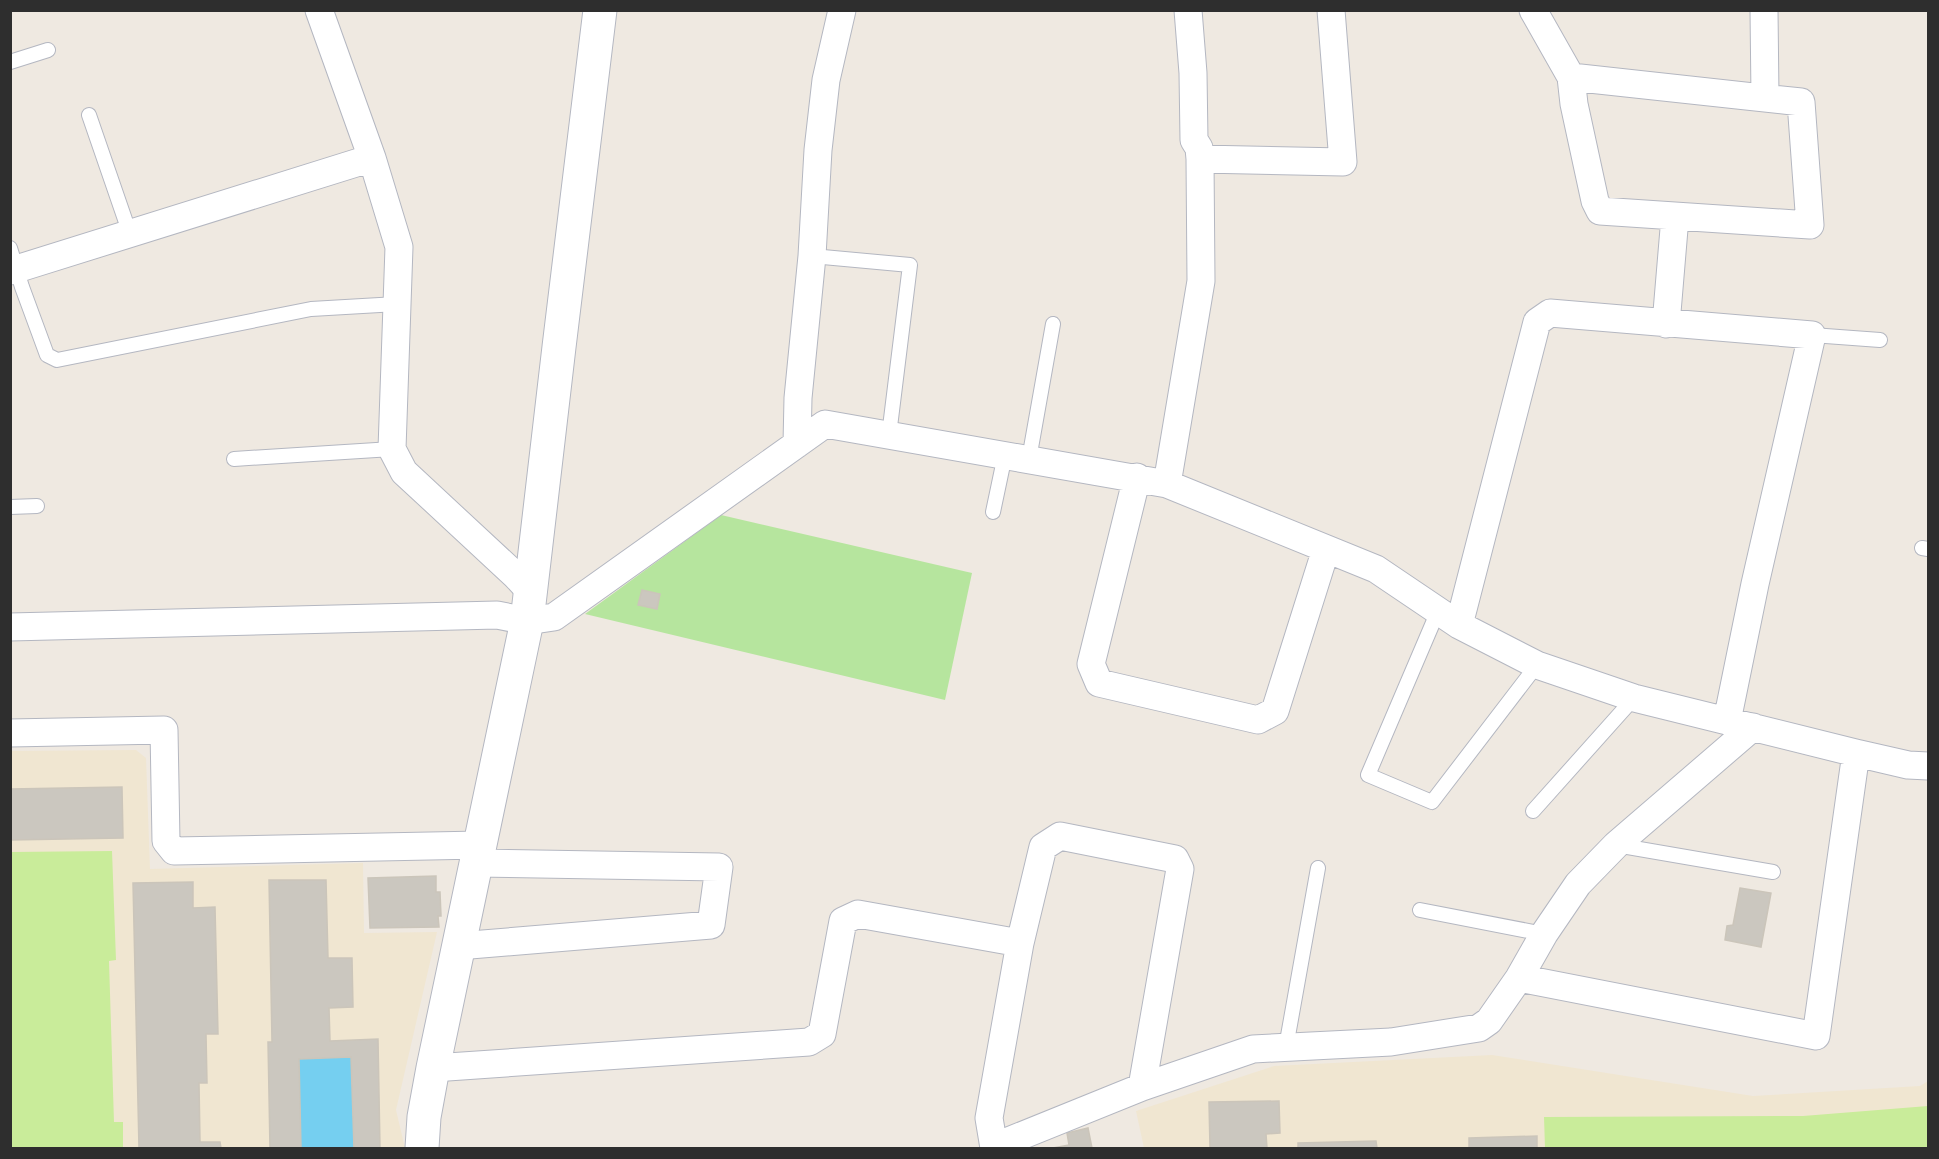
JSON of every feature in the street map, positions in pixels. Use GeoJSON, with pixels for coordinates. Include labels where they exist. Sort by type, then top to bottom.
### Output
{"type":"FeatureCollection","features":[{"type":"Feature","properties":{"kind":"street"},"geometry":{"type":"LineString","coordinates":[[319,10],[372,158],[399,247],[392,449],[404,472],[515,575],[529,606]]}},
{"type":"Feature","properties":{"kind":"street"},"geometry":{"type":"LineString","coordinates":[[422,1149],[424,1117],[433,1068],[529,606],[600,10]]}},
{"type":"Feature","properties":{"kind":"street"},"geometry":{"type":"LineString","coordinates":[[797,444],[798,398],[812,255],[818,150],[826,80],[842,10]]}},
{"type":"Feature","properties":{"kind":"street"},"geometry":{"type":"LineString","coordinates":[[1167,484],[1202,281],[1200,159],[1199,148],[1194,140],[1193,73],[1188,10]]}},
{"type":"Feature","properties":{"kind":"street"},"geometry":{"type":"LineString","coordinates":[[1200,159],[1344,162],[1331,10]]}},
{"type":"Feature","properties":{"kind":"street"},"geometry":{"type":"LineString","coordinates":[[1533,10],[1571,77],[1574,104],[1595,201],[1600,211],[1810,225],[1801,102],[1571,77]]}},
{"type":"Feature","properties":{"kind":"street"},"geometry":{"type":"LineString","coordinates":[[1764,10],[1765,97]]}},
{"type":"Feature","properties":{"kind":"street"},"geometry":{"type":"LineString","coordinates":[[13,263],[130,234],[372,158]]}},
{"type":"Feature","properties":{"kind":"street"},"geometry":{"type":"LineString","coordinates":[[1666,324],[1675,217]]}},
{"type":"Feature","properties":{"kind":"street"},"geometry":{"type":"LineString","coordinates":[[1449,618],[1537,322],[1550,313],[1812,335],[1755,584],[1727,721]]}},
{"type":"Feature","properties":{"kind":"street"},"geometry":{"type":"LineString","coordinates":[[10,627],[497,615],[529,606],[554,617],[825,424],[1167,484],[1376,569],[1449,618],[1537,665],[1634,698],[1908,765],[1929,766]]}},
{"type":"Feature","properties":{"kind":"street"},"geometry":{"type":"LineString","coordinates":[[1137,477],[1091,664],[1099,683],[1258,720],[1275,711],[1326,549]]}},
{"type":"Feature","properties":{"kind":"street"},"geometry":{"type":"LineString","coordinates":[[1142,1087],[1180,869],[1175,859],[1060,836],[1042,847],[1020,943],[989,1118],[995,1149],[1006,1142],[1142,1087],[1253,1049],[1391,1042],[1479,1028],[1489,1022],[1578,884],[1616,845],[1753,727]]}},
{"type":"Feature","properties":{"kind":"street"},"geometry":{"type":"LineString","coordinates":[[10,733],[164,730],[166,841],[174,851],[478,854],[720,867],[711,925],[458,946]]}},
{"type":"Feature","properties":{"kind":"street"},"geometry":{"type":"LineString","coordinates":[[1519,978],[1816,1036],[1856,753]]}},
{"type":"Feature","properties":{"kind":"street"},"geometry":{"type":"LineString","coordinates":[[433,1068],[809,1042],[822,1034],[843,921],[858,914],[1020,943]]}},
{"type":"Feature","properties":{"kind":"lane"},"geometry":{"type":"LineString","coordinates":[[10,62],[48,50]]}},
{"type":"Feature","properties":{"kind":"lane"},"geometry":{"type":"LineString","coordinates":[[89,115],[130,234]]}},
{"type":"Feature","properties":{"kind":"lane"},"geometry":{"type":"LineString","coordinates":[[812,255],[910,265],[889,435]]}},
{"type":"Feature","properties":{"kind":"lane"},"geometry":{"type":"LineString","coordinates":[[13,263],[47,355],[57,360],[311,309],[397,304]]}},
{"type":"Feature","properties":{"kind":"lane"},"geometry":{"type":"LineString","coordinates":[[993,512],[1017,457],[1053,324]]}},
{"type":"Feature","properties":{"kind":"lane"},"geometry":{"type":"LineString","coordinates":[[1812,335],[1880,340]]}},
{"type":"Feature","properties":{"kind":"lane"},"geometry":{"type":"LineString","coordinates":[[234,459],[392,449]]}},
{"type":"Feature","properties":{"kind":"lane"},"geometry":{"type":"LineString","coordinates":[[10,507],[37,506]]}},
{"type":"Feature","properties":{"kind":"lane"},"geometry":{"type":"LineString","coordinates":[[1449,618],[1368,775],[1432,802],[1537,665]]}},
{"type":"Feature","properties":{"kind":"lane"},"geometry":{"type":"LineString","coordinates":[[1533,811],[1634,698]]}},
{"type":"Feature","properties":{"kind":"lane"},"geometry":{"type":"LineString","coordinates":[[1616,845],[1773,872]]}},
{"type":"Feature","properties":{"kind":"lane"},"geometry":{"type":"LineString","coordinates":[[1286,1047],[1318,868]]}},
{"type":"Feature","properties":{"kind":"lane"},"geometry":{"type":"LineString","coordinates":[[1420,910],[1544,934]]}},
{"type":"Feature","properties":{"kind":"shaded area"},"geometry":{"type":"Polygon","coordinates":[[[136,750],[146,758],[150,869],[363,863],[364,933],[437,932],[396,1110],[405,1148],[11,1148],[10,751],[136,750]]]}},
{"type":"Feature","properties":{"kind":"shaded area"},"geometry":{"type":"Polygon","coordinates":[[[1492,1055],[1753,1096],[1920,1086],[1928,1081],[1928,1148],[1144,1148],[1136,1111],[1274,1066],[1492,1055]]]}},
{"type":"Feature","properties":{"kind":"green space"},"geometry":{"type":"Polygon","coordinates":[[[721,515],[972,573],[945,700],[585,614],[721,515]]]}},
{"type":"Feature","properties":{"kind":"green space"},"geometry":{"type":"Polygon","coordinates":[[[112,851],[116,960],[109,961],[114,1122],[123,1122],[123,1148],[11,1148],[11,852],[112,851]]]}},
{"type":"Feature","properties":{"kind":"green space"},"geometry":{"type":"Polygon","coordinates":[[[1928,1106],[1928,1148],[1545,1148],[1544,1117],[1803,1116],[1928,1106]]]}},
{"type":"Feature","properties":{"kind":"water"},"geometry":{"type":"Polygon","coordinates":[[[351,1057],[354,1148],[301,1148],[299,1059],[351,1057]]]}},
{"type":"Feature","properties":{"kind":"building"},"geometry":{"type":"Polygon","coordinates":[[[642,590],[660,594],[657,609],[638,605],[642,590]]]}},
{"type":"Feature","properties":{"kind":"building"},"geometry":{"type":"Polygon","coordinates":[[[122,787],[123,838],[10,840],[10,789],[122,787]]]}},
{"type":"Feature","properties":{"kind":"building"},"geometry":{"type":"Polygon","coordinates":[[[436,876],[436,892],[440,892],[439,927],[370,928],[368,878],[436,876]]]}},
{"type":"Feature","properties":{"kind":"building"},"geometry":{"type":"Polygon","coordinates":[[[269,880],[326,880],[328,958],[352,958],[353,1007],[329,1008],[330,1041],[378,1039],[380,1148],[354,1148],[351,1057],[299,1059],[301,1148],[270,1148],[268,1042],[272,1042],[269,880]]]}},
{"type":"Feature","properties":{"kind":"building"},"geometry":{"type":"Polygon","coordinates":[[[193,882],[193,908],[215,907],[218,1034],[206,1034],[207,1083],[199,1083],[200,1142],[220,1142],[221,1148],[139,1148],[133,883],[193,882]]]}},
{"type":"Feature","properties":{"kind":"building"},"geometry":{"type":"Polygon","coordinates":[[[1740,888],[1771,893],[1761,947],[1725,940],[1727,926],[1733,925],[1740,888]]]}},
{"type":"Feature","properties":{"kind":"building"},"geometry":{"type":"Polygon","coordinates":[[[1279,1101],[1280,1133],[1266,1134],[1267,1148],[1210,1148],[1209,1102],[1279,1101]]]}},
{"type":"Feature","properties":{"kind":"building"},"geometry":{"type":"Polygon","coordinates":[[[1088,1128],[1092,1148],[1053,1148],[1069,1145],[1067,1133],[1088,1128]]]}},
{"type":"Feature","properties":{"kind":"building"},"geometry":{"type":"Polygon","coordinates":[[[1537,1136],[1537,1148],[1469,1148],[1469,1138],[1537,1136]]]}},
{"type":"Feature","properties":{"kind":"building"},"geometry":{"type":"Polygon","coordinates":[[[1376,1141],[1377,1148],[1298,1148],[1298,1143],[1376,1141]]]}}]}
